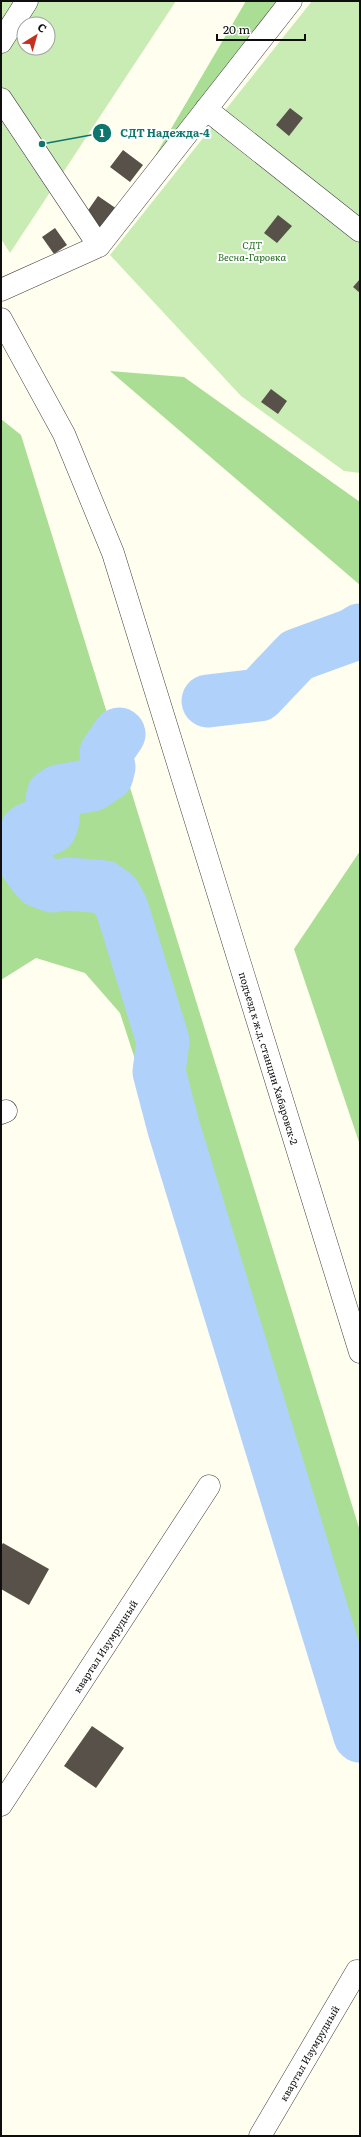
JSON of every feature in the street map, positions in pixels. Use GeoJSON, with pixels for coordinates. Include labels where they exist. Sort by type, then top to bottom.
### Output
{"type":"FeatureCollection","features":[{"type":"Feature","properties":{"kind":"street"},"geometry":{"type":"LineString","coordinates":[[1,42],[27,1]]}},
{"type":"Feature","properties":{"kind":"street"},"geometry":{"type":"LineString","coordinates":[[1,290],[99,246],[291,1]]}},
{"type":"Feature","properties":{"kind":"street"},"geometry":{"type":"LineString","coordinates":[[1,99],[99,246]]}},
{"type":"Feature","properties":{"kind":"street"},"geometry":{"type":"LineString","coordinates":[[206,109],[360,231]]}},
{"type":"Feature","properties":{"kind":"street","name":"подъезд к ж.д. станции Хабаровск-2"},"geometry":{"type":"LineString","coordinates":[[1,319],[64,434],[113,553],[360,1352]]}},
{"type":"Feature","properties":{"kind":"street","name":"квартал Изумрудный"},"geometry":{"type":"LineString","coordinates":[[1,1805],[209,1486]]}},
{"type":"Feature","properties":{"kind":"street","name":"квартал Изумрудный"},"geometry":{"type":"LineString","coordinates":[[260,2136],[357,1971]]}},
{"type":"Feature","properties":{"kind":"green space"},"geometry":{"type":"Polygon","coordinates":[[[1,1],[176,1],[10,253],[1,239],[1,1]]]}},
{"type":"Feature","properties":{"kind":"green space"},"geometry":{"type":"Polygon","coordinates":[[[246,1],[278,1],[148,168],[246,1]]]}},
{"type":"Feature","properties":{"kind":"green space","name":"СДТ Весна-Гаровка"},"geometry":{"type":"Polygon","coordinates":[[[312,1],[360,1],[360,473],[344,471],[241,396],[110,255],[312,1]]]}},
{"type":"Feature","properties":{"kind":"green space"},"geometry":{"type":"Polygon","coordinates":[[[110,371],[184,377],[360,502],[360,585],[110,371]]]}},
{"type":"Feature","properties":{"kind":"green space"},"geometry":{"type":"Polygon","coordinates":[[[1,419],[21,435],[360,1531],[360,1755],[120,1013],[85,973],[36,958],[1,980],[1,419]]]}},
{"type":"Feature","properties":{"kind":"green space"},"geometry":{"type":"Polygon","coordinates":[[[360,851],[360,1145],[294,949],[360,851]]]}},
{"type":"Feature","properties":{"kind":"building"},"geometry":{"type":"Polygon","coordinates":[[[290,108],[303,118],[289,136],[276,125],[290,108]]]}},
{"type":"Feature","properties":{"kind":"building"},"geometry":{"type":"Polygon","coordinates":[[[123,150],[143,165],[130,182],[110,167],[123,150]]]}},
{"type":"Feature","properties":{"kind":"building"},"geometry":{"type":"Polygon","coordinates":[[[98,196],[117,209],[101,232],[82,219],[98,196]]]}},
{"type":"Feature","properties":{"kind":"building"},"geometry":{"type":"Polygon","coordinates":[[[278,215],[292,226],[277,243],[264,233],[278,215]]]}},
{"type":"Feature","properties":{"kind":"building"},"geometry":{"type":"Polygon","coordinates":[[[55,228],[67,245],[54,254],[42,237],[55,228]]]}},
{"type":"Feature","properties":{"kind":"building"},"geometry":{"type":"Polygon","coordinates":[[[360,279],[360,293],[353,287],[360,279]]]}},
{"type":"Feature","properties":{"kind":"building"},"geometry":{"type":"Polygon","coordinates":[[[271,389],[287,401],[278,414],[261,402],[271,389]]]}},
{"type":"Feature","properties":{"kind":"building"},"geometry":{"type":"Polygon","coordinates":[[[3,1543],[49,1569],[29,1605],[1,1589],[1,1546],[3,1543]]]}},
{"type":"Feature","properties":{"kind":"building"},"geometry":{"type":"Polygon","coordinates":[[[92,1726],[124,1748],[96,1788],[64,1766],[92,1726]]]}},
{"type":"Feature","properties":{"kind":"waterway"},"geometry":{"type":"LineString","coordinates":[[208,701],[259,695],[297,655],[352,635],[360,630]]}},
{"type":"Feature","properties":{"kind":"waterway"},"geometry":{"type":"LineString","coordinates":[[119,734],[106,753],[109,767],[107,775],[92,785],[59,791],[53,795],[53,820],[50,828],[45,830],[31,828],[26,831],[18,851],[39,881],[53,886],[69,884],[104,887],[115,895],[122,908],[163,1041],[159,1072],[174,1129],[360,1736]]}},
{"type":"Feature","properties":{"kind":"place","name":"СДТ Надежда-4"},"geometry":{"type":"Point","coordinates":[42,144]}}]}
